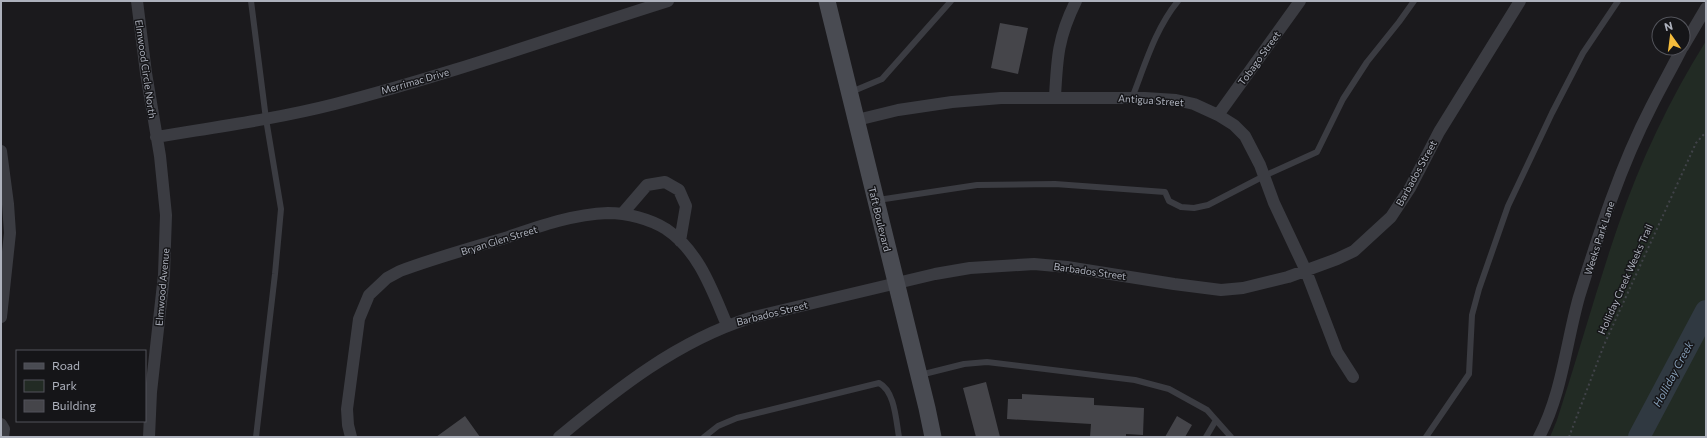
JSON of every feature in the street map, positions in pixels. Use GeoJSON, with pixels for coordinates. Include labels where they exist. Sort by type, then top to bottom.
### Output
{"type":"FeatureCollection","features":[{"type":"Feature","properties":{"kind":"street","name":"Elmwood Circle North"},"geometry":{"type":"LineString","coordinates":[[137,1],[156,137]]}},
{"type":"Feature","properties":{"kind":"street","name":"Merrimac Drive"},"geometry":{"type":"LineString","coordinates":[[156,137],[266,119],[335,104],[426,79],[668,1]]}},
{"type":"Feature","properties":{"kind":"street","name":"Taft Boulevard"},"geometry":{"type":"LineString","coordinates":[[827,1],[933,437]]}},
{"type":"Feature","properties":{"kind":"street"},"geometry":{"type":"LineString","coordinates":[[1055,97],[1059,43],[1067,19],[1076,1]]}},
{"type":"Feature","properties":{"kind":"street","name":"Tobago Street"},"geometry":{"type":"LineString","coordinates":[[1218,115],[1300,1]]}},
{"type":"Feature","properties":{"kind":"street","name":"Barbados Street"},"geometry":{"type":"LineString","coordinates":[[559,437],[605,399],[674,352],[727,325],[750,318],[896,284],[970,268],[1034,264],[1067,267],[1221,290],[1243,288],[1306,271],[1337,259],[1354,251],[1391,217],[1410,188],[1439,132],[1520,1]]}},
{"type":"Feature","properties":{"kind":"street","name":"Weeks Park Lane"},"geometry":{"type":"LineString","coordinates":[[1691,33],[1706,8]]}},
{"type":"Feature","properties":{"kind":"street","name":"Weeks Park Lane"},"geometry":{"type":"LineString","coordinates":[[1539,437],[1552,405],[1561,375],[1579,299],[1616,186],[1650,108],[1678,56]]}},
{"type":"Feature","properties":{"kind":"street","name":"Antigua Street"},"geometry":{"type":"LineString","coordinates":[[856,120],[898,110],[952,102],[1001,98],[1055,97],[1132,98],[1182,101],[1194,104],[1218,115],[1234,126],[1244,136],[1253,151],[1274,203],[1306,271],[1337,352],[1354,377]]}},
{"type":"Feature","properties":{"kind":"street","name":"Elmwood Avenue"},"geometry":{"type":"LineString","coordinates":[[149,437],[151,392],[164,275],[166,242],[166,215],[156,137]]}},
{"type":"Feature","properties":{"kind":"street"},"geometry":{"type":"LineString","coordinates":[[1,152],[5,204],[10,233],[1,317]]}},
{"type":"Feature","properties":{"kind":"street"},"geometry":{"type":"LineString","coordinates":[[622,214],[646,185],[665,182],[679,190],[686,206],[680,241]]}},
{"type":"Feature","properties":{"kind":"street","name":"Bryan Glen Street"},"geometry":{"type":"LineString","coordinates":[[350,437],[347,409],[359,319],[370,295],[387,278],[420,264],[531,229],[594,214],[622,214],[650,221],[666,229],[680,241],[696,259],[706,275],[727,325]]}},
{"type":"Feature","properties":{"kind":"street"},"geometry":{"type":"LineString","coordinates":[[1,424],[4,429],[4,437]]}},
{"type":"Feature","properties":{"kind":"lane"},"geometry":{"type":"LineString","coordinates":[[251,1],[266,119],[281,209],[256,437]]}},
{"type":"Feature","properties":{"kind":"lane"},"geometry":{"type":"LineString","coordinates":[[850,92],[882,79],[951,1]]}},
{"type":"Feature","properties":{"kind":"lane"},"geometry":{"type":"LineString","coordinates":[[1132,98],[1149,52],[1166,15],[1178,1]]}},
{"type":"Feature","properties":{"kind":"lane"},"geometry":{"type":"LineString","coordinates":[[876,201],[977,185],[1055,184],[1165,192],[1169,201],[1181,207],[1194,208],[1208,205],[1264,176],[1317,152],[1343,99],[1367,62],[1414,1]]}},
{"type":"Feature","properties":{"kind":"lane"},"geometry":{"type":"LineString","coordinates":[[1426,437],[1469,374],[1472,315],[1479,289],[1508,206],[1582,53],[1618,1]]}},
{"type":"Feature","properties":{"kind":"lane"},"geometry":{"type":"LineString","coordinates":[[919,375],[964,364],[987,362],[1135,380],[1169,389],[1186,397],[1207,410],[1231,437]]}},
{"type":"Feature","properties":{"kind":"lane"},"geometry":{"type":"LineString","coordinates":[[704,437],[718,426],[737,418],[879,383],[884,386],[889,396],[899,437]]}},
{"type":"Feature","properties":{"kind":"lane"},"geometry":{"type":"LineString","coordinates":[[1206,437],[1216,420]]}},
{"type":"Feature","properties":{"kind":"path","name":"Holliday Creek Weeks Trail"},"geometry":{"type":"LineString","coordinates":[[1569,437],[1604,345],[1644,255],[1696,143],[1706,132]]}},
{"type":"Feature","properties":{"kind":"green space"},"geometry":{"type":"Polygon","coordinates":[[[1706,41],[1706,437],[1550,437],[1565,396],[1610,250],[1636,178],[1668,108],[1706,41]]]}},
{"type":"Feature","properties":{"kind":"building"},"geometry":{"type":"Polygon","coordinates":[[[1000,23],[1028,28],[1018,74],[991,68],[1000,23]]]}},
{"type":"Feature","properties":{"kind":"building"},"geometry":{"type":"Polygon","coordinates":[[[986,382],[1000,437],[976,437],[963,388],[986,382]]]}},
{"type":"Feature","properties":{"kind":"building"},"geometry":{"type":"Polygon","coordinates":[[[1022,394],[1094,398],[1094,405],[1144,408],[1143,435],[1126,434],[1126,437],[1090,437],[1091,424],[1007,419],[1008,399],[1022,399],[1022,394]]]}},
{"type":"Feature","properties":{"kind":"building"},"geometry":{"type":"Polygon","coordinates":[[[465,416],[480,437],[436,437],[465,416]]]}},
{"type":"Feature","properties":{"kind":"building"},"geometry":{"type":"Polygon","coordinates":[[[1177,416],[1192,425],[1185,437],[1165,437],[1177,416]]]}},
{"type":"Feature","properties":{"kind":"waterway","name":"Holliday Creek"},"geometry":{"type":"LineString","coordinates":[[1639,437],[1706,311]]}}]}
